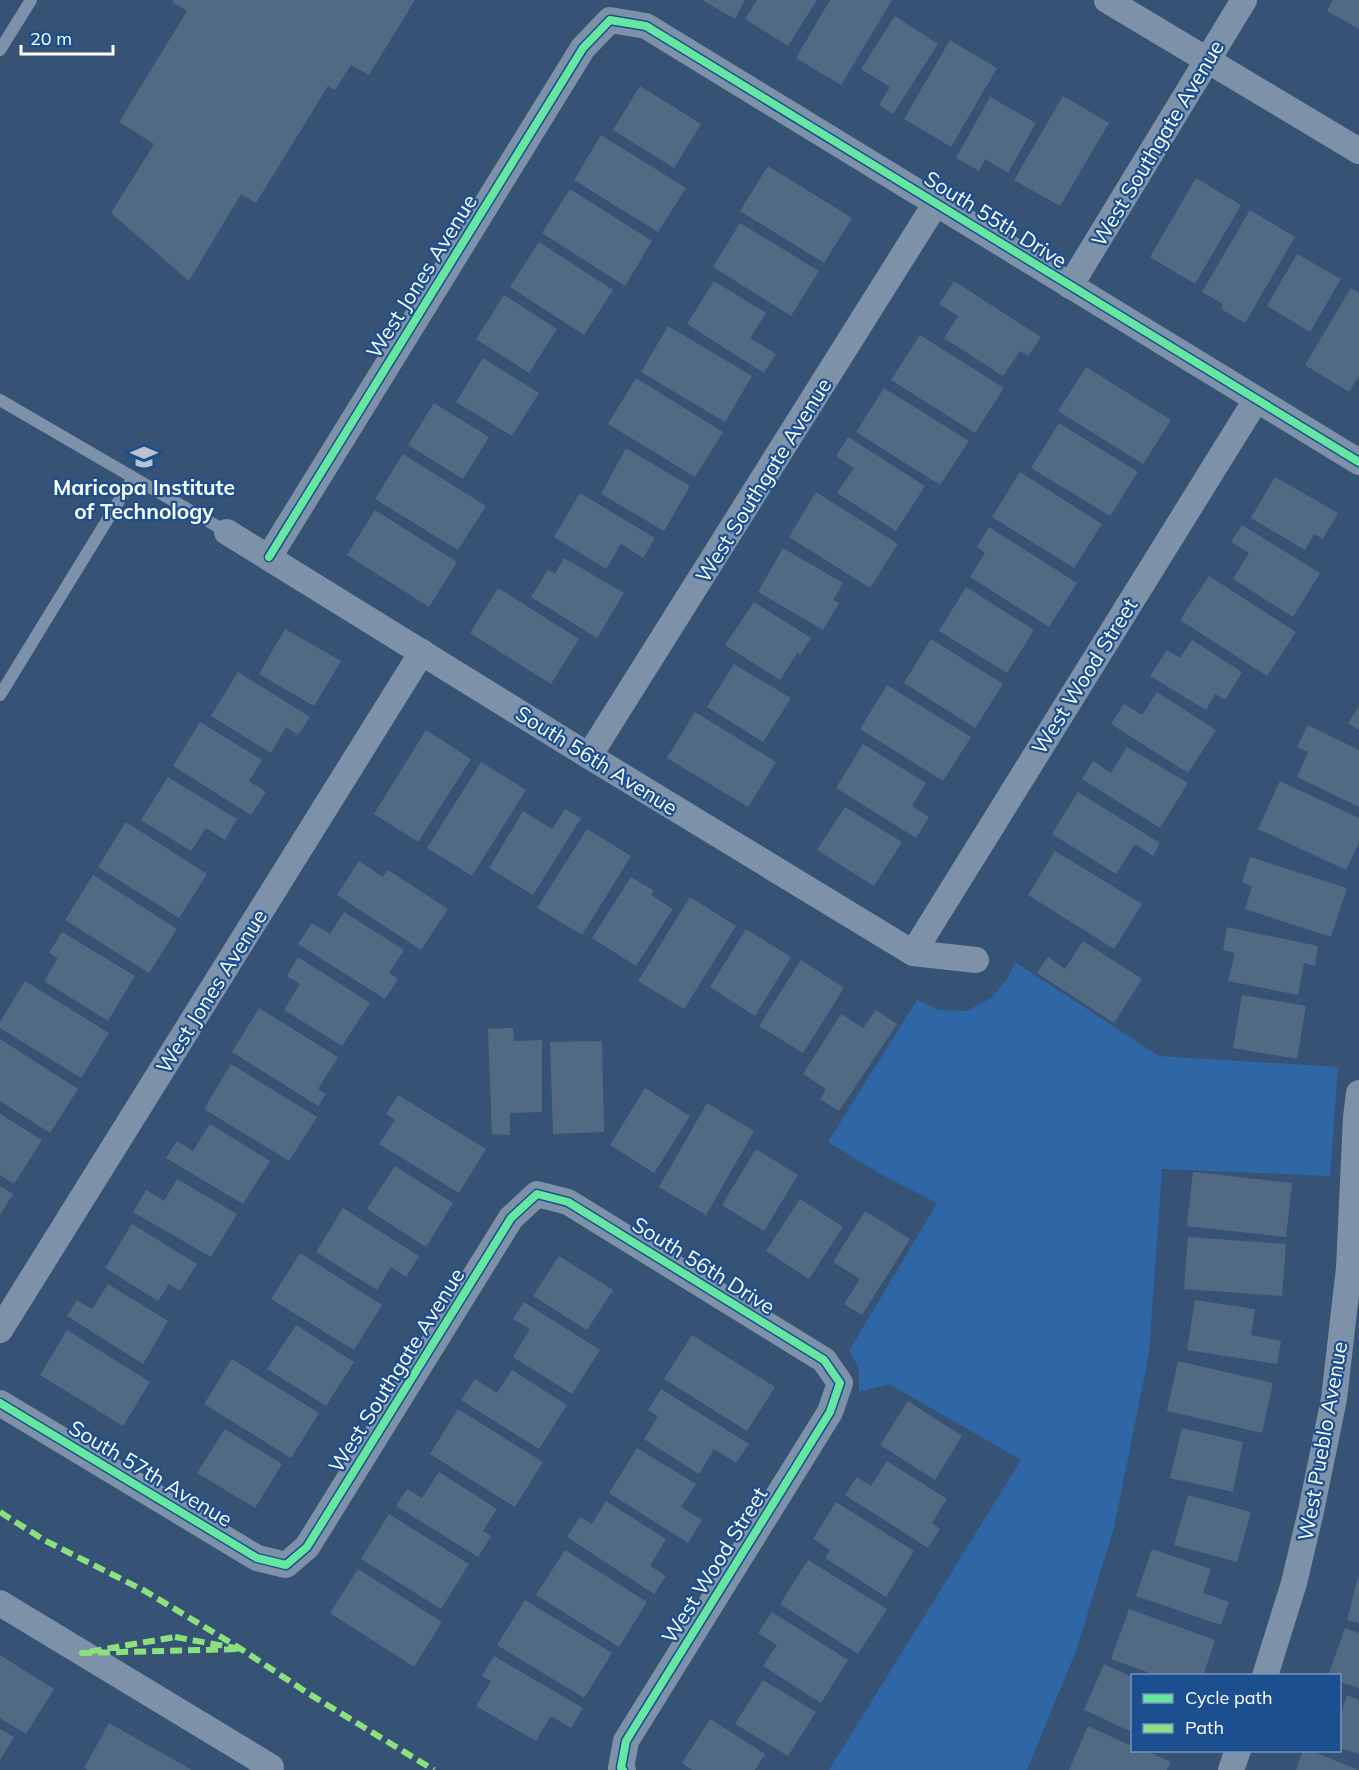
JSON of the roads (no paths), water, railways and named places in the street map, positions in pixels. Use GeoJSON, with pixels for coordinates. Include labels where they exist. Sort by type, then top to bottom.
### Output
{"type":"FeatureCollection","features":[{"type":"Feature","properties":{"kind":"street"},"geometry":{"type":"LineString","coordinates":[[1107,0],[1359,151]]}},
{"type":"Feature","properties":{"kind":"street","name":"West Southgate Avenue"},"geometry":{"type":"LineString","coordinates":[[1070,286],[1244,0]]}},
{"type":"Feature","properties":{"kind":"street","name":"South 55th Drive"},"geometry":{"type":"LineString","coordinates":[[610,20],[646,26],[1359,462]]}},
{"type":"Feature","properties":{"kind":"street","name":"West Jones Avenue"},"geometry":{"type":"LineString","coordinates":[[269,557],[582,48],[610,20]]}},
{"type":"Feature","properties":{"kind":"street","name":"West Southgate Avenue"},"geometry":{"type":"LineString","coordinates":[[589,756],[936,203]]}},
{"type":"Feature","properties":{"kind":"street","name":"West Wood Street"},"geometry":{"type":"LineString","coordinates":[[913,953],[1256,400]]}},
{"type":"Feature","properties":{"kind":"street","name":"South 56th Avenue"},"geometry":{"type":"LineString","coordinates":[[227,532],[913,953],[976,960]]}},
{"type":"Feature","properties":{"kind":"street","name":"West Jones Avenue"},"geometry":{"type":"LineString","coordinates":[[0,1330],[422,652]]}},
{"type":"Feature","properties":{"kind":"street","name":"West Pueblo Avenue"},"geometry":{"type":"LineString","coordinates":[[1266,1674],[1294,1583],[1334,1399],[1349,1268],[1358,1109]]}},
{"type":"Feature","properties":{"kind":"street","name":"West Southgate Avenue"},"geometry":{"type":"LineString","coordinates":[[286,1565],[308,1547],[511,1218],[537,1194]]}},
{"type":"Feature","properties":{"kind":"street","name":"South 56th Drive"},"geometry":{"type":"LineString","coordinates":[[537,1194],[568,1202],[824,1360],[840,1383]]}},
{"type":"Feature","properties":{"kind":"street","name":"West Wood Street"},"geometry":{"type":"LineString","coordinates":[[622,1769],[626,1741],[830,1412],[840,1383]]}},
{"type":"Feature","properties":{"kind":"street","name":"South 57th Avenue"},"geometry":{"type":"LineString","coordinates":[[0,1403],[257,1558],[286,1565]]}},
{"type":"Feature","properties":{"kind":"street"},"geometry":{"type":"LineString","coordinates":[[0,1603],[270,1769]]}},
{"type":"Feature","properties":{"kind":"street"},"geometry":{"type":"LineString","coordinates":[[1231,1770],[1237,1752]]}},
{"type":"Feature","properties":{"kind":"lane"},"geometry":{"type":"LineString","coordinates":[[0,50],[31,0]]}},
{"type":"Feature","properties":{"kind":"lane"},"geometry":{"type":"LineString","coordinates":[[0,400],[227,532]]}},
{"type":"Feature","properties":{"kind":"lane"},"geometry":{"type":"LineString","coordinates":[[0,695],[134,478]]}},
{"type":"Feature","properties":{"kind":"place","name":"Maricopa Institute of Technology"},"geometry":{"type":"Point","coordinates":[144,457]}}]}
